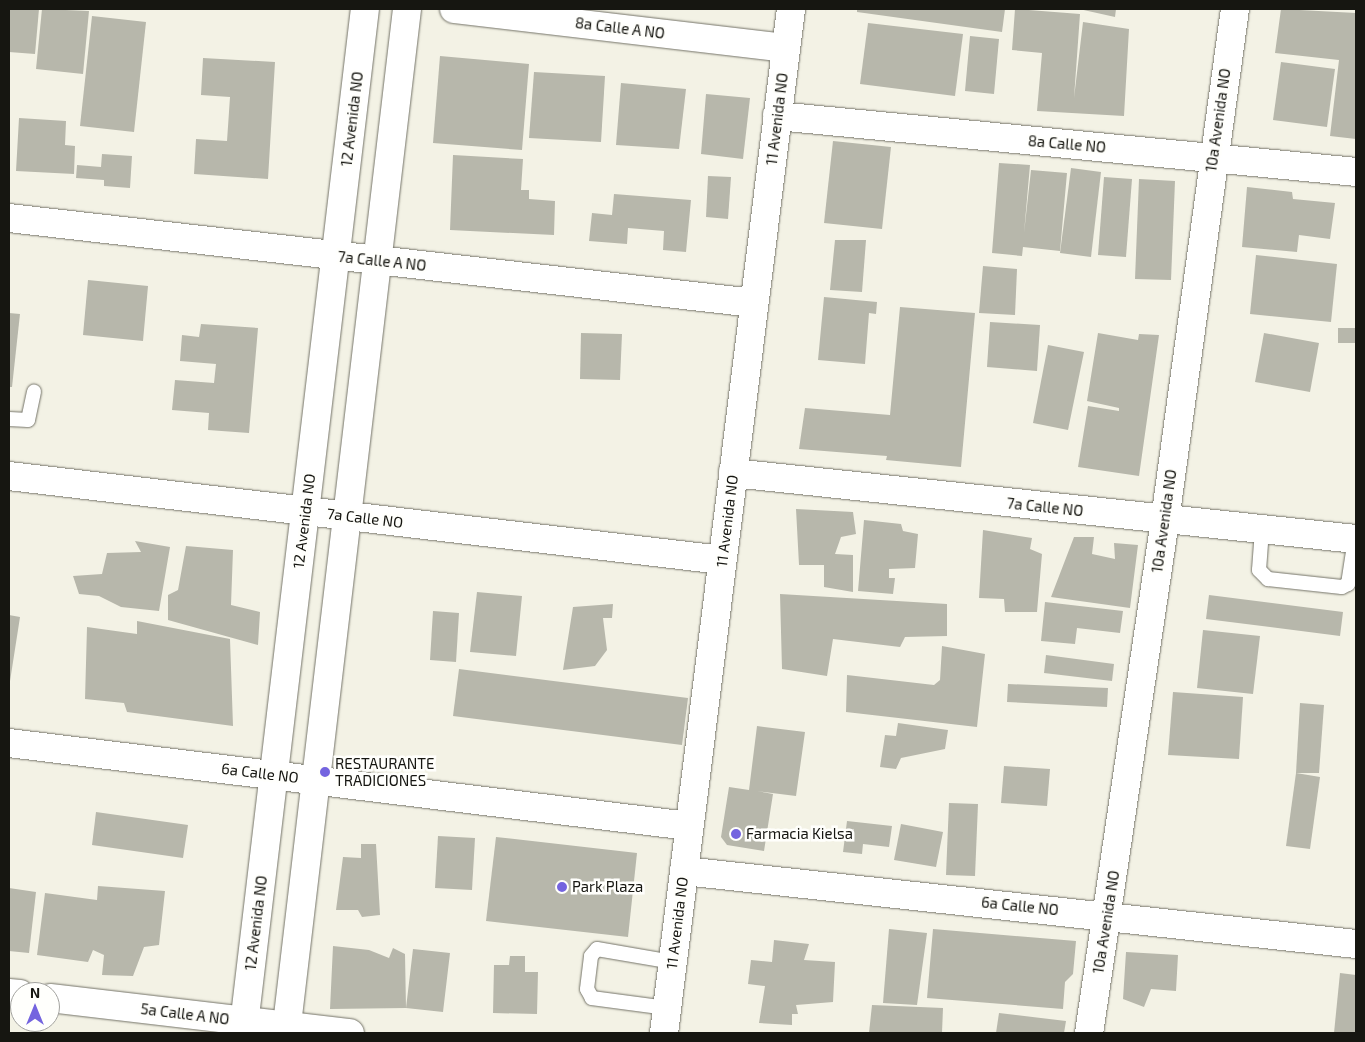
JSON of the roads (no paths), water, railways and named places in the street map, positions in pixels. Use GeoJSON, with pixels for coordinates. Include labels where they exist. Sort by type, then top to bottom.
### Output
{"type":"FeatureCollection","features":[{"type":"Feature","properties":{"kind":"street","name":"12 Avenida NO"},"geometry":{"type":"LineString","coordinates":[[244,1027],[365,9]]}},
{"type":"Feature","properties":{"kind":"street"},"geometry":{"type":"LineString","coordinates":[[287,1030],[408,9]]}},
{"type":"Feature","properties":{"kind":"street","name":"8a Calle A NO"},"geometry":{"type":"LineString","coordinates":[[454,9],[786,48]]}},
{"type":"Feature","properties":{"kind":"street","name":"11 Avenida NO"},"geometry":{"type":"LineString","coordinates":[[665,1021],[791,9]]}},
{"type":"Feature","properties":{"kind":"street","name":"10a Avenida NO"},"geometry":{"type":"LineString","coordinates":[[1089,1033],[1165,520],[1212,158],[1235,9]]}},
{"type":"Feature","properties":{"kind":"street","name":"8a Calle NO"},"geometry":{"type":"LineString","coordinates":[[777,116],[1356,172]]}},
{"type":"Feature","properties":{"kind":"street","name":"7a Calle A NO"},"geometry":{"type":"LineString","coordinates":[[9,218],[754,303]]}},
{"type":"Feature","properties":{"kind":"street","name":"7a Calle NO"},"geometry":{"type":"LineString","coordinates":[[733,474],[1356,539]]}},
{"type":"Feature","properties":{"kind":"street","name":"7a Calle NO"},"geometry":{"type":"LineString","coordinates":[[9,476],[722,560]]}},
{"type":"Feature","properties":{"kind":"street","name":"6a Calle NO"},"geometry":{"type":"LineString","coordinates":[[9,743],[689,826]]}},
{"type":"Feature","properties":{"kind":"street","name":"6a Calle NO"},"geometry":{"type":"LineString","coordinates":[[684,870],[1107,915],[1356,944]]}},
{"type":"Feature","properties":{"kind":"street","name":"5a Calle A NO"},"geometry":{"type":"LineString","coordinates":[[60,999],[244,1027],[350,1033]]}},
{"type":"Feature","properties":{"kind":"lane"},"geometry":{"type":"LineString","coordinates":[[9,419],[28,420],[34,392]]}},
{"type":"Feature","properties":{"kind":"lane"},"geometry":{"type":"LineString","coordinates":[[1262,530],[1259,570],[1262,576],[1277,580],[1342,587],[1348,584],[1356,539]]}},
{"type":"Feature","properties":{"kind":"lane"},"geometry":{"type":"LineString","coordinates":[[665,1021],[592,998],[587,989],[591,956],[597,949],[672,962]]}},
{"type":"Feature","properties":{"kind":"place","name":"RESTAURANTE TRADICIONES"},"geometry":{"type":"Point","coordinates":[325,772]}},
{"type":"Feature","properties":{"kind":"place","name":"Farmacia Kielsa"},"geometry":{"type":"Point","coordinates":[736,834]}},
{"type":"Feature","properties":{"kind":"place","name":"Park Plaza"},"geometry":{"type":"Point","coordinates":[562,887]}}]}
